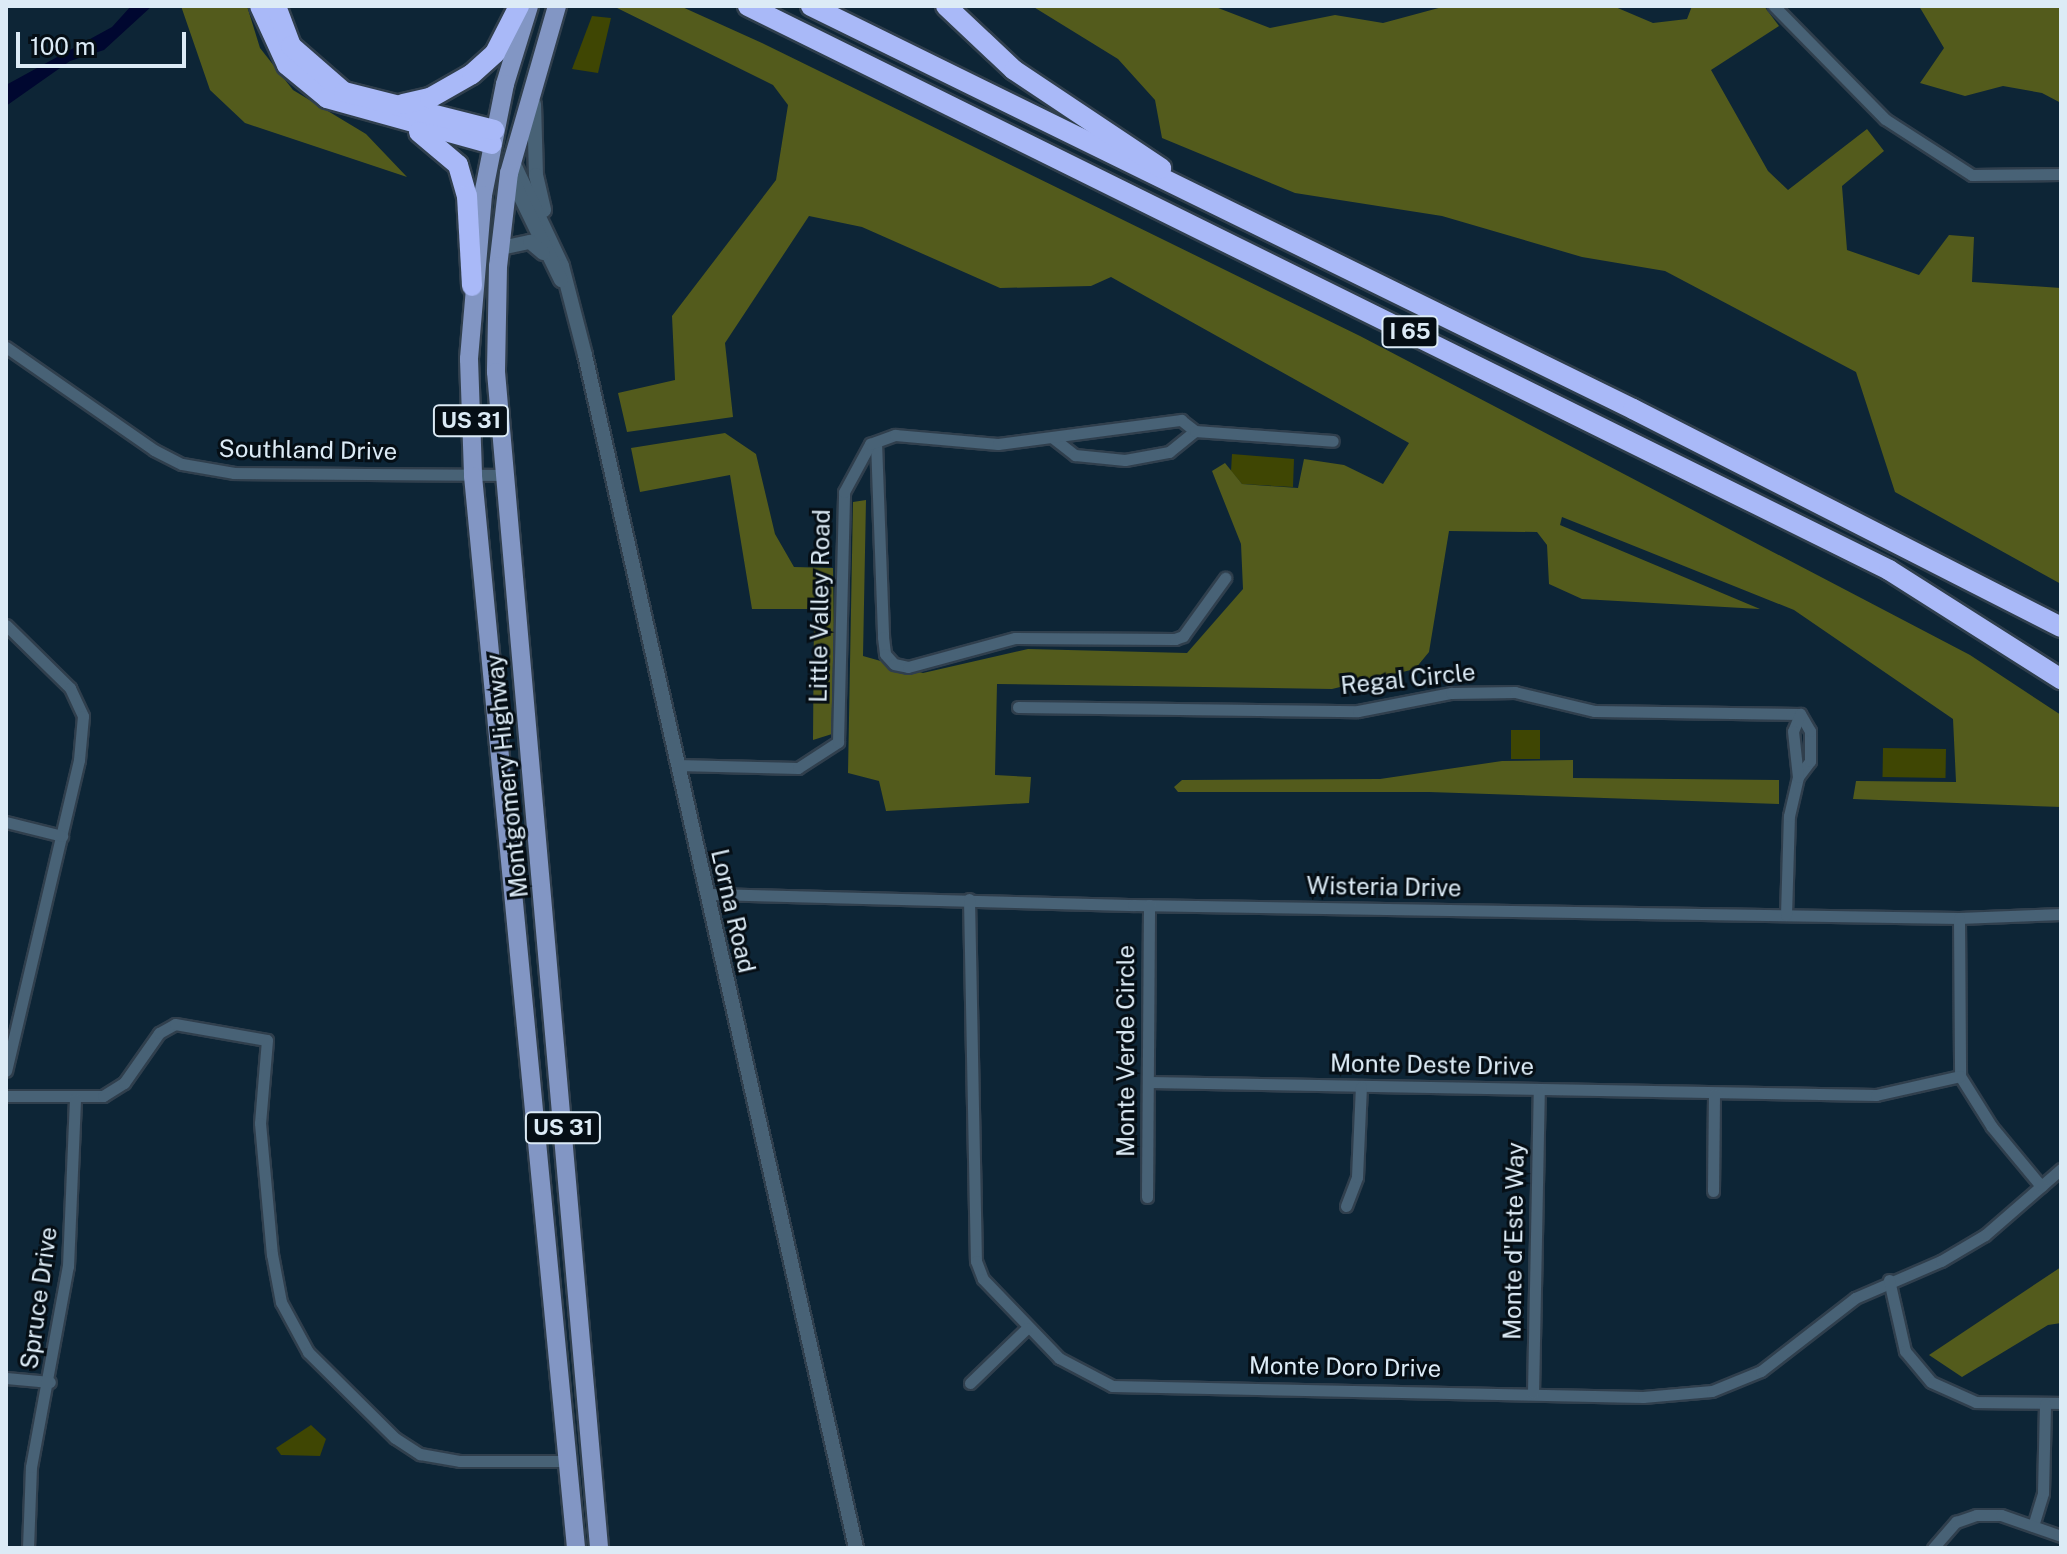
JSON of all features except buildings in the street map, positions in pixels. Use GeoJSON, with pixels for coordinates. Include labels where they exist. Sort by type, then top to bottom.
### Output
{"type":"FeatureCollection","features":[{"type":"Feature","properties":{"kind":"highway"},"geometry":{"type":"LineString","coordinates":[[260,6],[276,48],[298,77],[346,107],[398,112],[472,74],[495,53],[519,6]]}},
{"type":"Feature","properties":{"kind":"highway"},"geometry":{"type":"LineString","coordinates":[[276,6],[291,46],[314,70],[344,92],[398,112],[493,137]]}},
{"type":"Feature","properties":{"kind":"highway","name":"I 65"},"geometry":{"type":"LineString","coordinates":[[748,6],[1889,570],[2061,679]]}},
{"type":"Feature","properties":{"kind":"highway","name":"I 65"},"geometry":{"type":"LineString","coordinates":[[811,6],[1633,409],[2034,609],[2061,627]]}},
{"type":"Feature","properties":{"kind":"highway"},"geometry":{"type":"LineString","coordinates":[[946,6],[1014,70],[1249,223]]}},
{"type":"Feature","properties":{"kind":"highway"},"geometry":{"type":"LineString","coordinates":[[398,112],[439,145],[458,165],[467,196],[472,286]]}},
{"type":"Feature","properties":{"kind":"main road","name":"Montgomery Highway"},"geometry":{"type":"LineString","coordinates":[[529,6],[493,137],[472,286],[473,476],[577,1547]]}},
{"type":"Feature","properties":{"kind":"main road","name":"Montgomery Highway"},"geometry":{"type":"LineString","coordinates":[[557,6],[534,73],[510,166],[501,248],[496,372],[501,475],[599,1548]]}},
{"type":"Feature","properties":{"kind":"main road"},"geometry":{"type":"LineString","coordinates":[[493,137],[510,166]]}},
{"type":"Feature","properties":{"kind":"street"},"geometry":{"type":"LineString","coordinates":[[1774,6],[1885,119],[1972,175],[2061,174]]}},
{"type":"Feature","properties":{"kind":"street"},"geometry":{"type":"LineString","coordinates":[[534,73],[533,139],[546,226]]}},
{"type":"Feature","properties":{"kind":"street","name":"Lorna Road"},"geometry":{"type":"LineString","coordinates":[[510,166],[546,226],[585,355],[856,1548]]}},
{"type":"Feature","properties":{"kind":"street","name":"Lorna Road"},"geometry":{"type":"LineString","coordinates":[[510,166],[544,253],[564,286]]}},
{"type":"Feature","properties":{"kind":"street"},"geometry":{"type":"LineString","coordinates":[[501,248],[530,242],[544,253]]}},
{"type":"Feature","properties":{"kind":"street","name":"Southland Drive"},"geometry":{"type":"LineString","coordinates":[[6,347],[154,450],[182,464],[234,473],[501,475]]}},
{"type":"Feature","properties":{"kind":"street"},"geometry":{"type":"LineString","coordinates":[[1225,578],[1183,636],[1175,639],[1015,638],[908,667],[894,664],[885,654],[883,637],[876,442],[895,435],[998,444],[1181,420],[1195,431],[1333,441]]}},
{"type":"Feature","properties":{"kind":"street"},"geometry":{"type":"LineString","coordinates":[[1053,438],[1075,455],[1125,460],[1169,452],[1195,431]]}},
{"type":"Feature","properties":{"kind":"street","name":"Little Valley Road"},"geometry":{"type":"LineString","coordinates":[[677,765],[798,768],[838,742],[844,492],[853,468],[876,442]]}},
{"type":"Feature","properties":{"kind":"street"},"geometry":{"type":"LineString","coordinates":[[6,625],[70,688],[83,716],[62,836],[6,1071]]}},
{"type":"Feature","properties":{"kind":"street","name":"Regal Circle"},"geometry":{"type":"LineString","coordinates":[[1018,707],[1358,711],[1451,693],[1515,692],[1594,711],[1800,714]]}},
{"type":"Feature","properties":{"kind":"street"},"geometry":{"type":"LineString","coordinates":[[1798,777],[1810,761],[1810,731],[1800,714]]}},
{"type":"Feature","properties":{"kind":"street"},"geometry":{"type":"LineString","coordinates":[[1786,915],[1789,816],[1798,777],[1793,731],[1800,714]]}},
{"type":"Feature","properties":{"kind":"street"},"geometry":{"type":"LineString","coordinates":[[6,822],[62,836]]}},
{"type":"Feature","properties":{"kind":"street","name":"Wisteria Drive"},"geometry":{"type":"LineString","coordinates":[[707,894],[1149,905],[1959,918],[2061,914]]}},
{"type":"Feature","properties":{"kind":"street","name":"Monte Doro Drive"},"geometry":{"type":"LineString","coordinates":[[969,899],[972,1245],[983,1279],[1027,1328],[1068,1366],[1112,1386],[1643,1397],[1712,1391],[1761,1371],[1812,1327],[1889,1280],[1941,1261],[1985,1235],[2061,1169]]}},
{"type":"Feature","properties":{"kind":"street","name":"Monte Verde Circle"},"geometry":{"type":"LineString","coordinates":[[1147,1197],[1149,905]]}},
{"type":"Feature","properties":{"kind":"street"},"geometry":{"type":"LineString","coordinates":[[1959,918],[1960,1076],[1992,1127],[2041,1186]]}},
{"type":"Feature","properties":{"kind":"street"},"geometry":{"type":"LineString","coordinates":[[6,1096],[75,1099],[103,1096],[124,1083],[159,1033],[175,1024],[267,1040],[260,1123],[272,1254],[281,1302],[308,1352],[395,1438],[420,1454],[460,1461],[569,1461]]}},
{"type":"Feature","properties":{"kind":"street","name":"Monte Deste Drive"},"geometry":{"type":"LineString","coordinates":[[1149,1082],[1876,1095],[1960,1076]]}},
{"type":"Feature","properties":{"kind":"street"},"geometry":{"type":"LineString","coordinates":[[1346,1206],[1357,1177],[1361,1087]]}},
{"type":"Feature","properties":{"kind":"street","name":"Monte d'Este Way"},"geometry":{"type":"LineString","coordinates":[[1533,1393],[1539,1089]]}},
{"type":"Feature","properties":{"kind":"street"},"geometry":{"type":"LineString","coordinates":[[1713,1191],[1714,1094]]}},
{"type":"Feature","properties":{"kind":"street","name":"Spruce Drive"},"geometry":{"type":"LineString","coordinates":[[28,1548],[31,1467],[50,1382],[68,1266],[75,1099]]}},
{"type":"Feature","properties":{"kind":"street"},"geometry":{"type":"LineString","coordinates":[[1889,1280],[1905,1351],[1931,1382],[1976,1402],[2061,1403]]}},
{"type":"Feature","properties":{"kind":"street"},"geometry":{"type":"LineString","coordinates":[[970,1383],[1027,1328]]}},
{"type":"Feature","properties":{"kind":"street"},"geometry":{"type":"LineString","coordinates":[[6,1378],[50,1382]]}},
{"type":"Feature","properties":{"kind":"street"},"geometry":{"type":"LineString","coordinates":[[2033,1526],[2043,1493],[2045,1404]]}},
{"type":"Feature","properties":{"kind":"street"},"geometry":{"type":"LineString","coordinates":[[1933,1548],[1956,1522],[1976,1515],[2001,1515],[2061,1536]]}},
{"type":"Feature","properties":{"kind":"green space"},"geometry":{"type":"Polygon","coordinates":[[[181,6],[247,6],[260,48],[293,90],[366,134],[407,177],[245,123],[210,90],[181,6]]]}},
{"type":"Feature","properties":{"kind":"green space"},"geometry":{"type":"Polygon","coordinates":[[[613,6],[680,6],[762,43],[1360,336],[1970,655],[2061,715],[2061,807],[1853,799],[1856,781],[1956,782],[1953,719],[1794,610],[1562,517],[1560,525],[1760,609],[1582,599],[1549,584],[1547,545],[1537,532],[1449,531],[1429,652],[1415,669],[1332,689],[997,684],[995,775],[1031,777],[1029,803],[886,811],[879,781],[848,773],[853,502],[866,500],[863,656],[923,673],[1028,649],[1187,653],[1243,589],[1241,544],[1212,471],[1225,463],[1242,484],[1298,488],[1304,459],[1344,465],[1383,484],[1409,443],[1111,277],[1091,286],[1000,288],[862,227],[809,216],[725,343],[733,417],[627,432],[618,393],[675,380],[672,316],[776,180],[788,105],[773,85],[613,6]]]}},
{"type":"Feature","properties":{"kind":"green space"},"geometry":{"type":"Polygon","coordinates":[[[1032,6],[1213,6],[1270,28],[1335,15],[1383,23],[1446,6],[1613,6],[1653,23],[1687,19],[1692,6],[1764,6],[1779,26],[1711,70],[1768,171],[1788,190],[1867,129],[1884,151],[1842,186],[1847,250],[1919,275],[1949,235],[1974,237],[1972,282],[2061,288],[2061,584],[1895,492],[1856,372],[1665,271],[1582,257],[1442,216],[1295,193],[1162,138],[1155,100],[1118,59],[1032,6]]]}},
{"type":"Feature","properties":{"kind":"green space"},"geometry":{"type":"Polygon","coordinates":[[[1919,6],[2061,6],[2061,103],[2042,93],[2003,86],[1965,96],[1920,83],[1944,48],[1919,6]]]}},
{"type":"Feature","properties":{"kind":"green space"},"geometry":{"type":"Polygon","coordinates":[[[592,16],[611,18],[598,73],[572,69],[592,16]]]}},
{"type":"Feature","properties":{"kind":"green space"},"geometry":{"type":"Polygon","coordinates":[[[725,433],[756,454],[775,534],[794,567],[833,568],[835,710],[832,734],[813,740],[814,609],[752,609],[730,475],[640,492],[631,448],[725,433]]]}},
{"type":"Feature","properties":{"kind":"green space"},"geometry":{"type":"Polygon","coordinates":[[[1232,454],[1294,459],[1293,487],[1242,484],[1231,471],[1232,454]]]}},
{"type":"Feature","properties":{"kind":"green space"},"geometry":{"type":"Polygon","coordinates":[[[1511,730],[1540,730],[1540,759],[1511,759],[1511,730]]]}},
{"type":"Feature","properties":{"kind":"green space"},"geometry":{"type":"Polygon","coordinates":[[[1883,748],[1946,749],[1945,778],[1882,777],[1883,748]]]}},
{"type":"Feature","properties":{"kind":"green space"},"geometry":{"type":"Polygon","coordinates":[[[1573,760],[1573,778],[1779,780],[1779,804],[1429,792],[1178,792],[1174,787],[1182,780],[1380,779],[1502,761],[1573,760]]]}},
{"type":"Feature","properties":{"kind":"green space"},"geometry":{"type":"Polygon","coordinates":[[[2061,1267],[2061,1323],[2048,1325],[1962,1377],[1929,1355],[2061,1267]]]}},
{"type":"Feature","properties":{"kind":"green space"},"geometry":{"type":"Polygon","coordinates":[[[311,1425],[326,1439],[320,1456],[281,1455],[276,1448],[311,1425]]]}},
{"type":"Feature","properties":{"kind":"water"},"geometry":{"type":"Polygon","coordinates":[[[131,6],[152,6],[104,50],[70,61],[6,106],[6,85],[112,27],[131,6]]]}}]}
